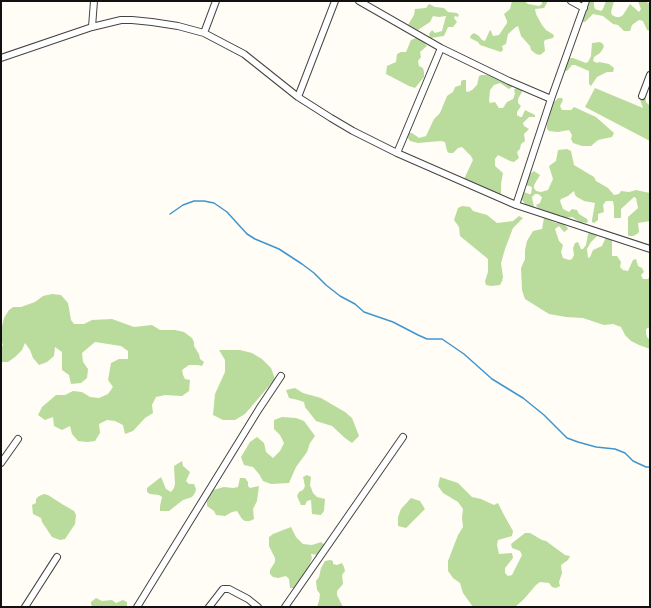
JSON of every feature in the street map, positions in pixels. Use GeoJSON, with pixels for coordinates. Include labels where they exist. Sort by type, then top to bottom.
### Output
{"type":"FeatureCollection","features":[{"type":"Feature","properties":{"kind":"street"},"geometry":{"type":"LineString","coordinates":[[92,27],[94,1]]}},
{"type":"Feature","properties":{"kind":"street"},"geometry":{"type":"LineString","coordinates":[[204,33],[216,1]]}},
{"type":"Feature","properties":{"kind":"street"},"geometry":{"type":"LineString","coordinates":[[298,97],[335,1]]}},
{"type":"Feature","properties":{"kind":"street"},"geometry":{"type":"LineString","coordinates":[[359,1],[441,48],[509,81],[551,99]]}},
{"type":"Feature","properties":{"kind":"street"},"geometry":{"type":"LineString","coordinates":[[571,1],[584,8]]}},
{"type":"Feature","properties":{"kind":"street"},"geometry":{"type":"LineString","coordinates":[[516,205],[551,99],[586,1]]}},
{"type":"Feature","properties":{"kind":"street"},"geometry":{"type":"LineString","coordinates":[[1,58],[92,27],[121,20],[178,26],[204,33],[244,54],[298,97],[354,131],[398,153],[516,205],[650,249]]}},
{"type":"Feature","properties":{"kind":"street"},"geometry":{"type":"LineString","coordinates":[[398,153],[441,48]]}},
{"type":"Feature","properties":{"kind":"street"},"geometry":{"type":"LineString","coordinates":[[642,96],[650,75]]}},
{"type":"Feature","properties":{"kind":"street"},"geometry":{"type":"LineString","coordinates":[[137,607],[258,409],[281,376]]}},
{"type":"Feature","properties":{"kind":"street"},"geometry":{"type":"LineString","coordinates":[[285,607],[403,437]]}},
{"type":"Feature","properties":{"kind":"street"},"geometry":{"type":"LineString","coordinates":[[1,464],[18,440]]}},
{"type":"Feature","properties":{"kind":"street"},"geometry":{"type":"LineString","coordinates":[[25,607],[57,558]]}},
{"type":"Feature","properties":{"kind":"street"},"geometry":{"type":"LineString","coordinates":[[209,607],[223,589],[229,588],[248,599],[258,607]]}},
{"type":"Feature","properties":{"kind":"green space"},"geometry":{"type":"Polygon","coordinates":[[[512,1],[524,1],[528,4],[539,6],[542,4],[542,1],[548,1],[544,8],[535,9],[542,25],[546,30],[554,35],[553,38],[545,40],[545,51],[540,55],[531,50],[530,46],[521,36],[518,26],[508,34],[506,44],[502,46],[503,50],[501,52],[480,45],[478,42],[470,38],[474,33],[485,41],[490,30],[493,36],[499,35],[507,23],[504,14],[510,9],[512,1]]]}},
{"type":"Feature","properties":{"kind":"green space"},"geometry":{"type":"Polygon","coordinates":[[[590,1],[594,1],[595,9],[601,11],[606,1],[614,1],[611,12],[612,15],[620,17],[630,4],[639,12],[641,9],[638,1],[648,1],[647,3],[650,3],[650,31],[647,30],[643,21],[639,20],[632,25],[630,31],[624,31],[618,25],[613,24],[603,16],[593,14],[585,22],[583,22],[582,20],[590,1]]]}},
{"type":"Feature","properties":{"kind":"green space"},"geometry":{"type":"Polygon","coordinates":[[[429,4],[435,7],[444,8],[448,12],[457,13],[459,15],[458,17],[455,16],[454,18],[457,22],[453,27],[448,27],[444,36],[430,38],[429,34],[432,30],[435,33],[442,31],[446,16],[433,16],[430,22],[418,30],[408,25],[414,15],[415,9],[426,8],[429,4]]]}},
{"type":"Feature","properties":{"kind":"green space"},"geometry":{"type":"Polygon","coordinates":[[[416,38],[421,39],[427,46],[420,52],[421,57],[418,61],[419,66],[423,68],[424,77],[415,88],[386,74],[387,66],[396,62],[397,54],[406,52],[411,40],[416,38]]]}},
{"type":"Feature","properties":{"kind":"green space"},"geometry":{"type":"Polygon","coordinates":[[[600,42],[604,47],[600,53],[594,57],[593,61],[597,63],[609,64],[614,68],[613,72],[607,72],[597,77],[591,86],[589,84],[589,71],[572,65],[567,71],[565,71],[569,58],[586,63],[588,62],[591,56],[592,43],[600,42]]]}},
{"type":"Feature","properties":{"kind":"green space"},"geometry":{"type":"Polygon","coordinates":[[[479,76],[493,76],[512,85],[509,89],[500,83],[494,85],[490,90],[490,103],[495,102],[499,108],[503,108],[507,102],[513,99],[515,94],[514,90],[518,86],[523,90],[518,99],[518,103],[521,106],[517,112],[517,115],[522,117],[525,110],[535,115],[535,117],[529,117],[523,123],[524,126],[529,129],[524,134],[525,141],[521,144],[520,149],[517,152],[519,158],[514,162],[498,155],[495,159],[495,166],[503,173],[501,194],[499,196],[464,179],[473,160],[462,147],[458,148],[453,153],[449,153],[445,142],[418,143],[410,141],[408,138],[409,133],[412,133],[419,138],[426,136],[434,119],[440,113],[447,96],[453,92],[455,87],[461,85],[461,81],[466,80],[466,91],[468,92],[477,85],[479,76]]]}},
{"type":"Feature","properties":{"kind":"green space"},"geometry":{"type":"Polygon","coordinates":[[[595,88],[643,108],[639,97],[640,93],[645,94],[646,102],[650,106],[650,141],[585,107],[595,88]]]}},
{"type":"Feature","properties":{"kind":"green space"},"geometry":{"type":"Polygon","coordinates":[[[558,98],[562,98],[563,100],[560,106],[562,110],[571,110],[574,107],[596,117],[614,133],[612,137],[598,140],[591,146],[582,146],[573,143],[571,139],[572,135],[569,130],[558,132],[549,131],[547,129],[547,125],[551,110],[553,103],[558,98]]]}},
{"type":"Feature","properties":{"kind":"green space"},"geometry":{"type":"Polygon","coordinates":[[[567,149],[571,151],[574,165],[594,177],[596,181],[608,188],[614,195],[619,194],[621,191],[629,192],[636,190],[650,193],[650,221],[638,223],[639,232],[637,234],[633,236],[628,235],[628,217],[638,208],[636,198],[634,197],[621,209],[621,218],[614,218],[613,201],[606,201],[603,205],[604,212],[598,214],[598,220],[594,223],[592,220],[595,203],[584,201],[577,197],[574,191],[561,199],[560,201],[563,209],[569,212],[572,209],[577,210],[579,214],[587,219],[587,223],[580,222],[572,217],[566,218],[560,215],[557,216],[549,214],[544,210],[538,209],[536,205],[540,203],[542,197],[538,194],[535,194],[532,197],[533,209],[527,207],[521,198],[524,192],[531,194],[532,187],[526,185],[530,174],[534,171],[540,175],[534,185],[536,191],[541,192],[548,190],[553,179],[549,166],[556,161],[558,150],[567,149]]]}},
{"type":"Feature","properties":{"kind":"green space"},"geometry":{"type":"Polygon","coordinates":[[[462,206],[470,207],[473,211],[487,215],[497,223],[513,221],[519,216],[523,218],[513,228],[505,249],[501,263],[503,277],[500,285],[486,285],[485,281],[488,272],[488,259],[460,236],[459,227],[454,220],[458,208],[462,206]]]}},
{"type":"Feature","properties":{"kind":"green space"},"geometry":{"type":"Polygon","coordinates":[[[544,218],[556,223],[562,223],[568,228],[564,232],[559,226],[555,229],[559,241],[563,245],[561,252],[563,258],[569,260],[572,259],[574,255],[573,248],[575,243],[578,242],[581,249],[583,249],[586,245],[588,234],[590,232],[597,236],[587,249],[588,258],[593,250],[602,246],[606,237],[612,239],[612,256],[617,256],[621,262],[620,267],[623,270],[628,271],[633,260],[636,259],[638,266],[642,268],[644,272],[641,275],[643,279],[648,279],[650,277],[650,327],[646,329],[646,333],[650,340],[650,349],[631,341],[625,335],[621,327],[613,324],[604,325],[583,318],[549,314],[525,299],[522,290],[521,268],[525,259],[527,241],[533,231],[542,229],[544,218]]]}},
{"type":"Feature","properties":{"kind":"green space"},"geometry":{"type":"Polygon","coordinates":[[[52,294],[61,295],[68,303],[71,320],[74,324],[84,324],[92,320],[112,319],[134,327],[152,325],[160,330],[175,330],[184,332],[192,338],[200,359],[204,362],[202,366],[189,365],[182,370],[185,379],[190,380],[189,391],[182,396],[165,395],[156,397],[152,405],[153,413],[145,418],[133,431],[125,434],[123,425],[115,421],[107,420],[99,424],[100,433],[95,441],[78,441],[72,434],[70,426],[62,430],[54,426],[53,417],[45,420],[38,415],[42,407],[56,395],[65,395],[73,391],[82,392],[90,397],[99,398],[108,394],[113,387],[108,380],[111,363],[119,359],[128,359],[128,351],[121,346],[95,342],[82,353],[83,362],[88,369],[87,378],[81,383],[71,384],[69,375],[62,370],[62,352],[55,347],[54,356],[47,362],[39,365],[33,358],[25,343],[22,350],[15,357],[8,362],[1,362],[1,348],[3,345],[1,340],[1,331],[4,318],[9,310],[13,307],[21,307],[35,302],[43,296],[52,294]]]}},
{"type":"Feature","properties":{"kind":"green space"},"geometry":{"type":"Polygon","coordinates":[[[219,350],[240,350],[252,353],[262,359],[271,368],[275,379],[245,414],[235,420],[223,420],[213,415],[215,394],[225,372],[225,360],[219,350]]]}},
{"type":"Feature","properties":{"kind":"green space"},"geometry":{"type":"Polygon","coordinates":[[[295,388],[303,393],[321,398],[345,412],[352,418],[359,436],[352,443],[332,426],[316,421],[305,407],[304,402],[289,398],[286,390],[295,388]]]}},
{"type":"Feature","properties":{"kind":"green space"},"geometry":{"type":"Polygon","coordinates":[[[282,417],[296,418],[304,421],[315,436],[310,443],[307,452],[296,467],[289,483],[271,484],[263,481],[253,467],[244,465],[241,457],[250,442],[257,437],[264,443],[266,452],[273,458],[280,451],[284,443],[280,435],[274,429],[274,420],[282,417]]]}},
{"type":"Feature","properties":{"kind":"green space"},"geometry":{"type":"Polygon","coordinates":[[[182,461],[183,466],[190,472],[186,481],[189,484],[194,484],[196,489],[195,493],[192,497],[183,500],[169,511],[160,511],[162,497],[159,495],[150,494],[147,492],[147,488],[161,477],[166,489],[171,492],[175,484],[174,466],[182,461]]]}},
{"type":"Feature","properties":{"kind":"green space"},"geometry":{"type":"Polygon","coordinates":[[[307,475],[311,477],[310,485],[313,493],[317,497],[325,499],[324,511],[321,515],[312,514],[311,500],[307,501],[305,505],[301,505],[297,496],[305,486],[303,477],[307,475]]]}},
{"type":"Feature","properties":{"kind":"green space"},"geometry":{"type":"Polygon","coordinates":[[[440,477],[458,483],[472,497],[494,505],[498,503],[513,531],[512,536],[498,540],[497,545],[499,554],[512,553],[513,558],[505,568],[505,573],[508,576],[512,575],[522,555],[520,551],[512,548],[511,544],[525,533],[530,533],[546,541],[565,555],[570,556],[568,560],[561,565],[562,573],[559,582],[560,586],[556,588],[552,587],[549,583],[540,582],[515,607],[473,607],[463,593],[460,583],[453,578],[448,571],[448,561],[458,535],[463,527],[463,509],[458,502],[443,493],[438,486],[440,477]]]}},
{"type":"Feature","properties":{"kind":"green space"},"geometry":{"type":"Polygon","coordinates":[[[240,478],[245,478],[250,488],[259,486],[257,501],[253,509],[254,519],[250,521],[245,521],[242,519],[237,511],[225,516],[216,515],[214,511],[207,506],[207,501],[213,490],[224,487],[238,487],[240,478]]]}},
{"type":"Feature","properties":{"kind":"green space"},"geometry":{"type":"Polygon","coordinates":[[[44,494],[74,511],[76,515],[75,524],[65,539],[60,540],[52,537],[41,518],[33,514],[32,505],[36,503],[36,499],[39,496],[44,494]]]}},
{"type":"Feature","properties":{"kind":"green space"},"geometry":{"type":"Polygon","coordinates":[[[411,498],[420,501],[425,509],[406,528],[398,526],[398,517],[401,509],[411,498]]]}},
{"type":"Feature","properties":{"kind":"green space"},"geometry":{"type":"Polygon","coordinates":[[[291,527],[296,537],[303,544],[312,545],[321,542],[325,545],[319,555],[311,554],[312,558],[309,566],[304,573],[301,582],[295,588],[290,588],[289,579],[286,576],[278,578],[273,577],[270,574],[275,558],[269,546],[269,537],[291,527]]]}},
{"type":"Feature","properties":{"kind":"green space"},"geometry":{"type":"Polygon","coordinates":[[[325,561],[333,561],[333,564],[337,565],[342,563],[344,567],[345,571],[342,575],[343,584],[337,591],[337,595],[343,607],[317,607],[320,594],[317,590],[316,581],[325,561]]]}},
{"type":"Feature","properties":{"kind":"green space"},"geometry":{"type":"Polygon","coordinates":[[[96,598],[102,601],[112,600],[116,603],[123,600],[127,602],[127,607],[92,607],[91,602],[96,598]]]}},
{"type":"Feature","properties":{"kind":"waterway"},"geometry":{"type":"LineString","coordinates":[[170,214],[183,205],[194,201],[214,203],[227,212],[247,234],[279,249],[302,264],[340,296],[355,304],[364,312],[393,322],[427,339],[442,339],[464,354],[492,379],[523,398],[544,415],[567,438],[596,447],[615,449],[625,453],[633,461],[646,467],[650,467]]}}]}
